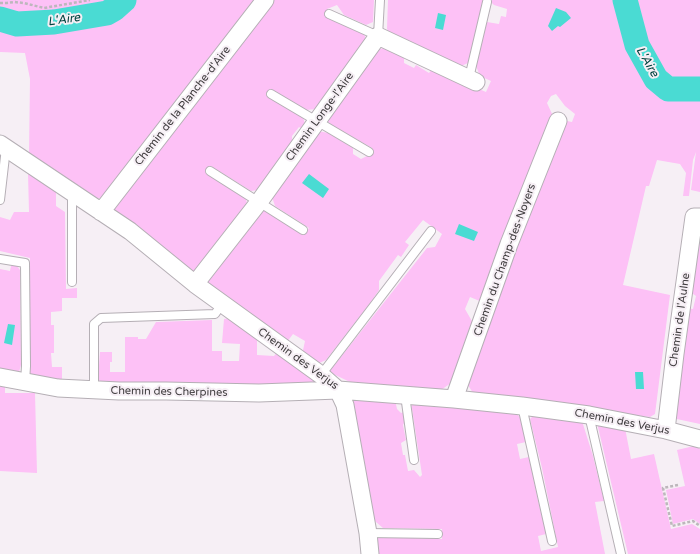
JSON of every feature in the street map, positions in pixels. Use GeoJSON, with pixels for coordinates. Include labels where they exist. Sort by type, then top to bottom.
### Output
{"type":"FeatureCollection","features":[{"type":"Feature","properties":{"kind":"street","name":"Chemin de la Planche-d'Aire"},"geometry":{"type":"LineString","coordinates":[[101,212],[265,0]]}},
{"type":"Feature","properties":{"kind":"street"},"geometry":{"type":"LineString","coordinates":[[378,36],[472,80]]}},
{"type":"Feature","properties":{"kind":"street","name":"Chemin Longe-l'Aire"},"geometry":{"type":"LineString","coordinates":[[195,284],[259,202],[378,36]]}},
{"type":"Feature","properties":{"kind":"street","name":"Chemin du Champ-des-Noyers"},"geometry":{"type":"LineString","coordinates":[[454,399],[510,244],[558,121]]}},
{"type":"Feature","properties":{"kind":"street","name":"Chemin des Verjus"},"geometry":{"type":"LineString","coordinates":[[3,146],[130,231],[195,284],[321,375],[338,390],[454,399],[590,415],[666,430],[700,439]]}},
{"type":"Feature","properties":{"kind":"street","name":"Chemin de l'Aulne"},"geometry":{"type":"LineString","coordinates":[[666,430],[694,217],[700,217]]}},
{"type":"Feature","properties":{"kind":"street","name":"Chemin des Cherpines"},"geometry":{"type":"LineString","coordinates":[[0,377],[58,388],[94,390],[259,393],[338,390]]}},
{"type":"Feature","properties":{"kind":"street"},"geometry":{"type":"LineString","coordinates":[[338,390],[345,405],[368,533],[370,554]]}},
{"type":"Feature","properties":{"kind":"lane"},"geometry":{"type":"LineString","coordinates":[[329,14],[378,36],[380,0]]}},
{"type":"Feature","properties":{"kind":"lane"},"geometry":{"type":"LineString","coordinates":[[472,80],[487,2]]}},
{"type":"Feature","properties":{"kind":"lane"},"geometry":{"type":"LineString","coordinates":[[271,94],[369,152]]}},
{"type":"Feature","properties":{"kind":"lane"},"geometry":{"type":"LineString","coordinates":[[0,200],[3,146]]}},
{"type":"Feature","properties":{"kind":"lane"},"geometry":{"type":"LineString","coordinates":[[210,171],[303,230]]}},
{"type":"Feature","properties":{"kind":"lane"},"geometry":{"type":"LineString","coordinates":[[72,192],[72,282]]}},
{"type":"Feature","properties":{"kind":"lane"},"geometry":{"type":"LineString","coordinates":[[321,375],[430,231]]}},
{"type":"Feature","properties":{"kind":"lane"},"geometry":{"type":"LineString","coordinates":[[0,259],[25,264],[25,382]]}},
{"type":"Feature","properties":{"kind":"lane"},"geometry":{"type":"LineString","coordinates":[[94,390],[94,324],[101,318],[215,314],[222,304]]}},
{"type":"Feature","properties":{"kind":"lane"},"geometry":{"type":"LineString","coordinates":[[405,396],[414,460]]}},
{"type":"Feature","properties":{"kind":"lane"},"geometry":{"type":"LineString","coordinates":[[522,406],[552,541]]}},
{"type":"Feature","properties":{"kind":"lane"},"geometry":{"type":"LineString","coordinates":[[590,415],[621,554]]}},
{"type":"Feature","properties":{"kind":"lane"},"geometry":{"type":"LineString","coordinates":[[368,533],[438,534]]}},
{"type":"Feature","properties":{"kind":"path"},"geometry":{"type":"LineString","coordinates":[[0,3],[24,3],[44,8],[90,0]]}},
{"type":"Feature","properties":{"kind":"path"},"geometry":{"type":"LineString","coordinates":[[678,485],[664,488],[672,526],[693,521],[700,526]]}},
{"type":"Feature","properties":{"kind":"shaded area"},"geometry":{"type":"Polygon","coordinates":[[[0,0],[258,0],[104,197],[95,199],[29,154],[30,79],[25,53],[0,52],[0,0]]]}},
{"type":"Feature","properties":{"kind":"shaded area"},"geometry":{"type":"Polygon","coordinates":[[[273,0],[374,0],[373,22],[366,25],[344,15],[337,5],[327,9],[326,16],[364,32],[366,41],[316,109],[306,110],[277,93],[273,100],[303,117],[305,124],[302,129],[299,127],[292,136],[292,141],[258,190],[251,191],[211,166],[207,172],[245,197],[247,203],[200,269],[191,272],[109,209],[273,0]]]}},
{"type":"Feature","properties":{"kind":"shaded area"},"geometry":{"type":"Polygon","coordinates":[[[388,0],[483,0],[468,63],[459,67],[392,37],[387,29],[388,0]]]}},
{"type":"Feature","properties":{"kind":"shaded area"},"geometry":{"type":"Polygon","coordinates":[[[492,0],[700,0],[700,192],[691,190],[696,152],[693,160],[689,196],[683,196],[686,173],[680,164],[657,160],[649,186],[646,186],[623,285],[670,295],[655,414],[650,417],[473,393],[466,382],[564,123],[567,121],[572,122],[575,114],[565,106],[556,94],[551,96],[547,103],[553,116],[482,302],[470,297],[465,309],[473,323],[454,381],[438,392],[350,382],[329,372],[427,248],[435,247],[442,234],[423,220],[405,242],[409,245],[401,257],[398,255],[379,281],[379,290],[371,302],[326,360],[317,364],[302,355],[305,341],[293,334],[287,342],[209,288],[208,281],[257,212],[264,210],[303,235],[309,228],[275,206],[271,194],[318,131],[328,133],[353,148],[353,154],[361,159],[367,156],[372,148],[327,121],[376,50],[384,48],[404,57],[404,63],[414,68],[416,65],[429,73],[432,69],[486,92],[491,81],[480,76],[476,66],[487,22],[499,24],[501,16],[506,17],[507,9],[494,5],[491,2],[492,0]]]}},
{"type":"Feature","properties":{"kind":"shaded area"},"geometry":{"type":"Polygon","coordinates":[[[28,173],[56,190],[56,206],[65,212],[66,289],[77,288],[77,298],[62,298],[62,311],[51,312],[51,325],[54,325],[54,353],[51,353],[52,367],[62,367],[62,380],[30,377],[30,258],[0,251],[0,217],[10,220],[14,212],[29,212],[28,173]]]}},
{"type":"Feature","properties":{"kind":"shaded area"},"geometry":{"type":"Polygon","coordinates":[[[700,233],[700,424],[672,418],[686,308],[693,309],[696,296],[689,291],[700,233]]]}},
{"type":"Feature","properties":{"kind":"shaded area"},"geometry":{"type":"Polygon","coordinates":[[[11,266],[17,266],[20,270],[21,365],[19,372],[14,375],[0,372],[0,269],[10,271],[11,266]]]}},
{"type":"Feature","properties":{"kind":"shaded area"},"geometry":{"type":"Polygon","coordinates":[[[229,318],[257,337],[257,355],[274,356],[278,351],[320,380],[315,388],[104,385],[98,379],[100,352],[112,352],[110,372],[125,372],[125,337],[138,337],[138,339],[146,339],[156,322],[212,320],[212,351],[222,351],[222,361],[239,361],[240,344],[222,343],[224,319],[229,318]]]}},
{"type":"Feature","properties":{"kind":"shaded area"},"geometry":{"type":"Polygon","coordinates":[[[0,383],[5,384],[5,393],[35,393],[37,473],[0,471],[0,383]]]}},
{"type":"Feature","properties":{"kind":"shaded area"},"geometry":{"type":"Polygon","coordinates":[[[356,397],[395,400],[397,409],[401,413],[404,412],[405,421],[403,425],[406,440],[401,443],[408,471],[414,470],[420,477],[422,475],[411,402],[513,411],[521,418],[526,442],[517,444],[520,459],[529,457],[546,534],[538,536],[541,551],[558,547],[542,468],[530,419],[535,414],[582,421],[593,456],[604,501],[595,502],[605,554],[376,554],[374,543],[379,537],[442,539],[442,529],[383,528],[369,516],[351,403],[356,397]]]}},
{"type":"Feature","properties":{"kind":"shaded area"},"geometry":{"type":"Polygon","coordinates":[[[597,423],[625,428],[631,459],[654,454],[671,529],[692,524],[700,529],[700,554],[628,554],[597,423]]]}},
{"type":"Feature","properties":{"kind":"shaded area"},"geometry":{"type":"Polygon","coordinates":[[[694,446],[700,449],[700,524],[693,519],[673,524],[666,490],[685,486],[677,450],[694,446]]]}},
{"type":"Feature","properties":{"kind":"water"},"geometry":{"type":"Polygon","coordinates":[[[556,8],[566,12],[571,18],[560,27],[558,26],[552,31],[548,26],[556,8]]]}},
{"type":"Feature","properties":{"kind":"water"},"geometry":{"type":"Polygon","coordinates":[[[438,13],[446,15],[443,30],[435,28],[438,13]]]}},
{"type":"Feature","properties":{"kind":"water"},"geometry":{"type":"Polygon","coordinates":[[[309,174],[329,189],[323,198],[302,183],[309,174]]]}},
{"type":"Feature","properties":{"kind":"water"},"geometry":{"type":"Polygon","coordinates":[[[459,224],[478,232],[474,241],[455,234],[459,224]]]}},
{"type":"Feature","properties":{"kind":"water"},"geometry":{"type":"Polygon","coordinates":[[[8,324],[15,325],[12,345],[4,343],[8,324]]]}},
{"type":"Feature","properties":{"kind":"water"},"geometry":{"type":"Polygon","coordinates":[[[635,372],[643,372],[644,389],[636,389],[635,372]]]}},
{"type":"Feature","properties":{"kind":"waterway","name":"L'Aire"},"geometry":{"type":"LineString","coordinates":[[0,19],[17,24],[54,22],[107,13],[124,0]]}},
{"type":"Feature","properties":{"kind":"waterway","name":"L'Aire"},"geometry":{"type":"LineString","coordinates":[[625,0],[637,45],[656,79],[668,89],[700,89]]}}]}
